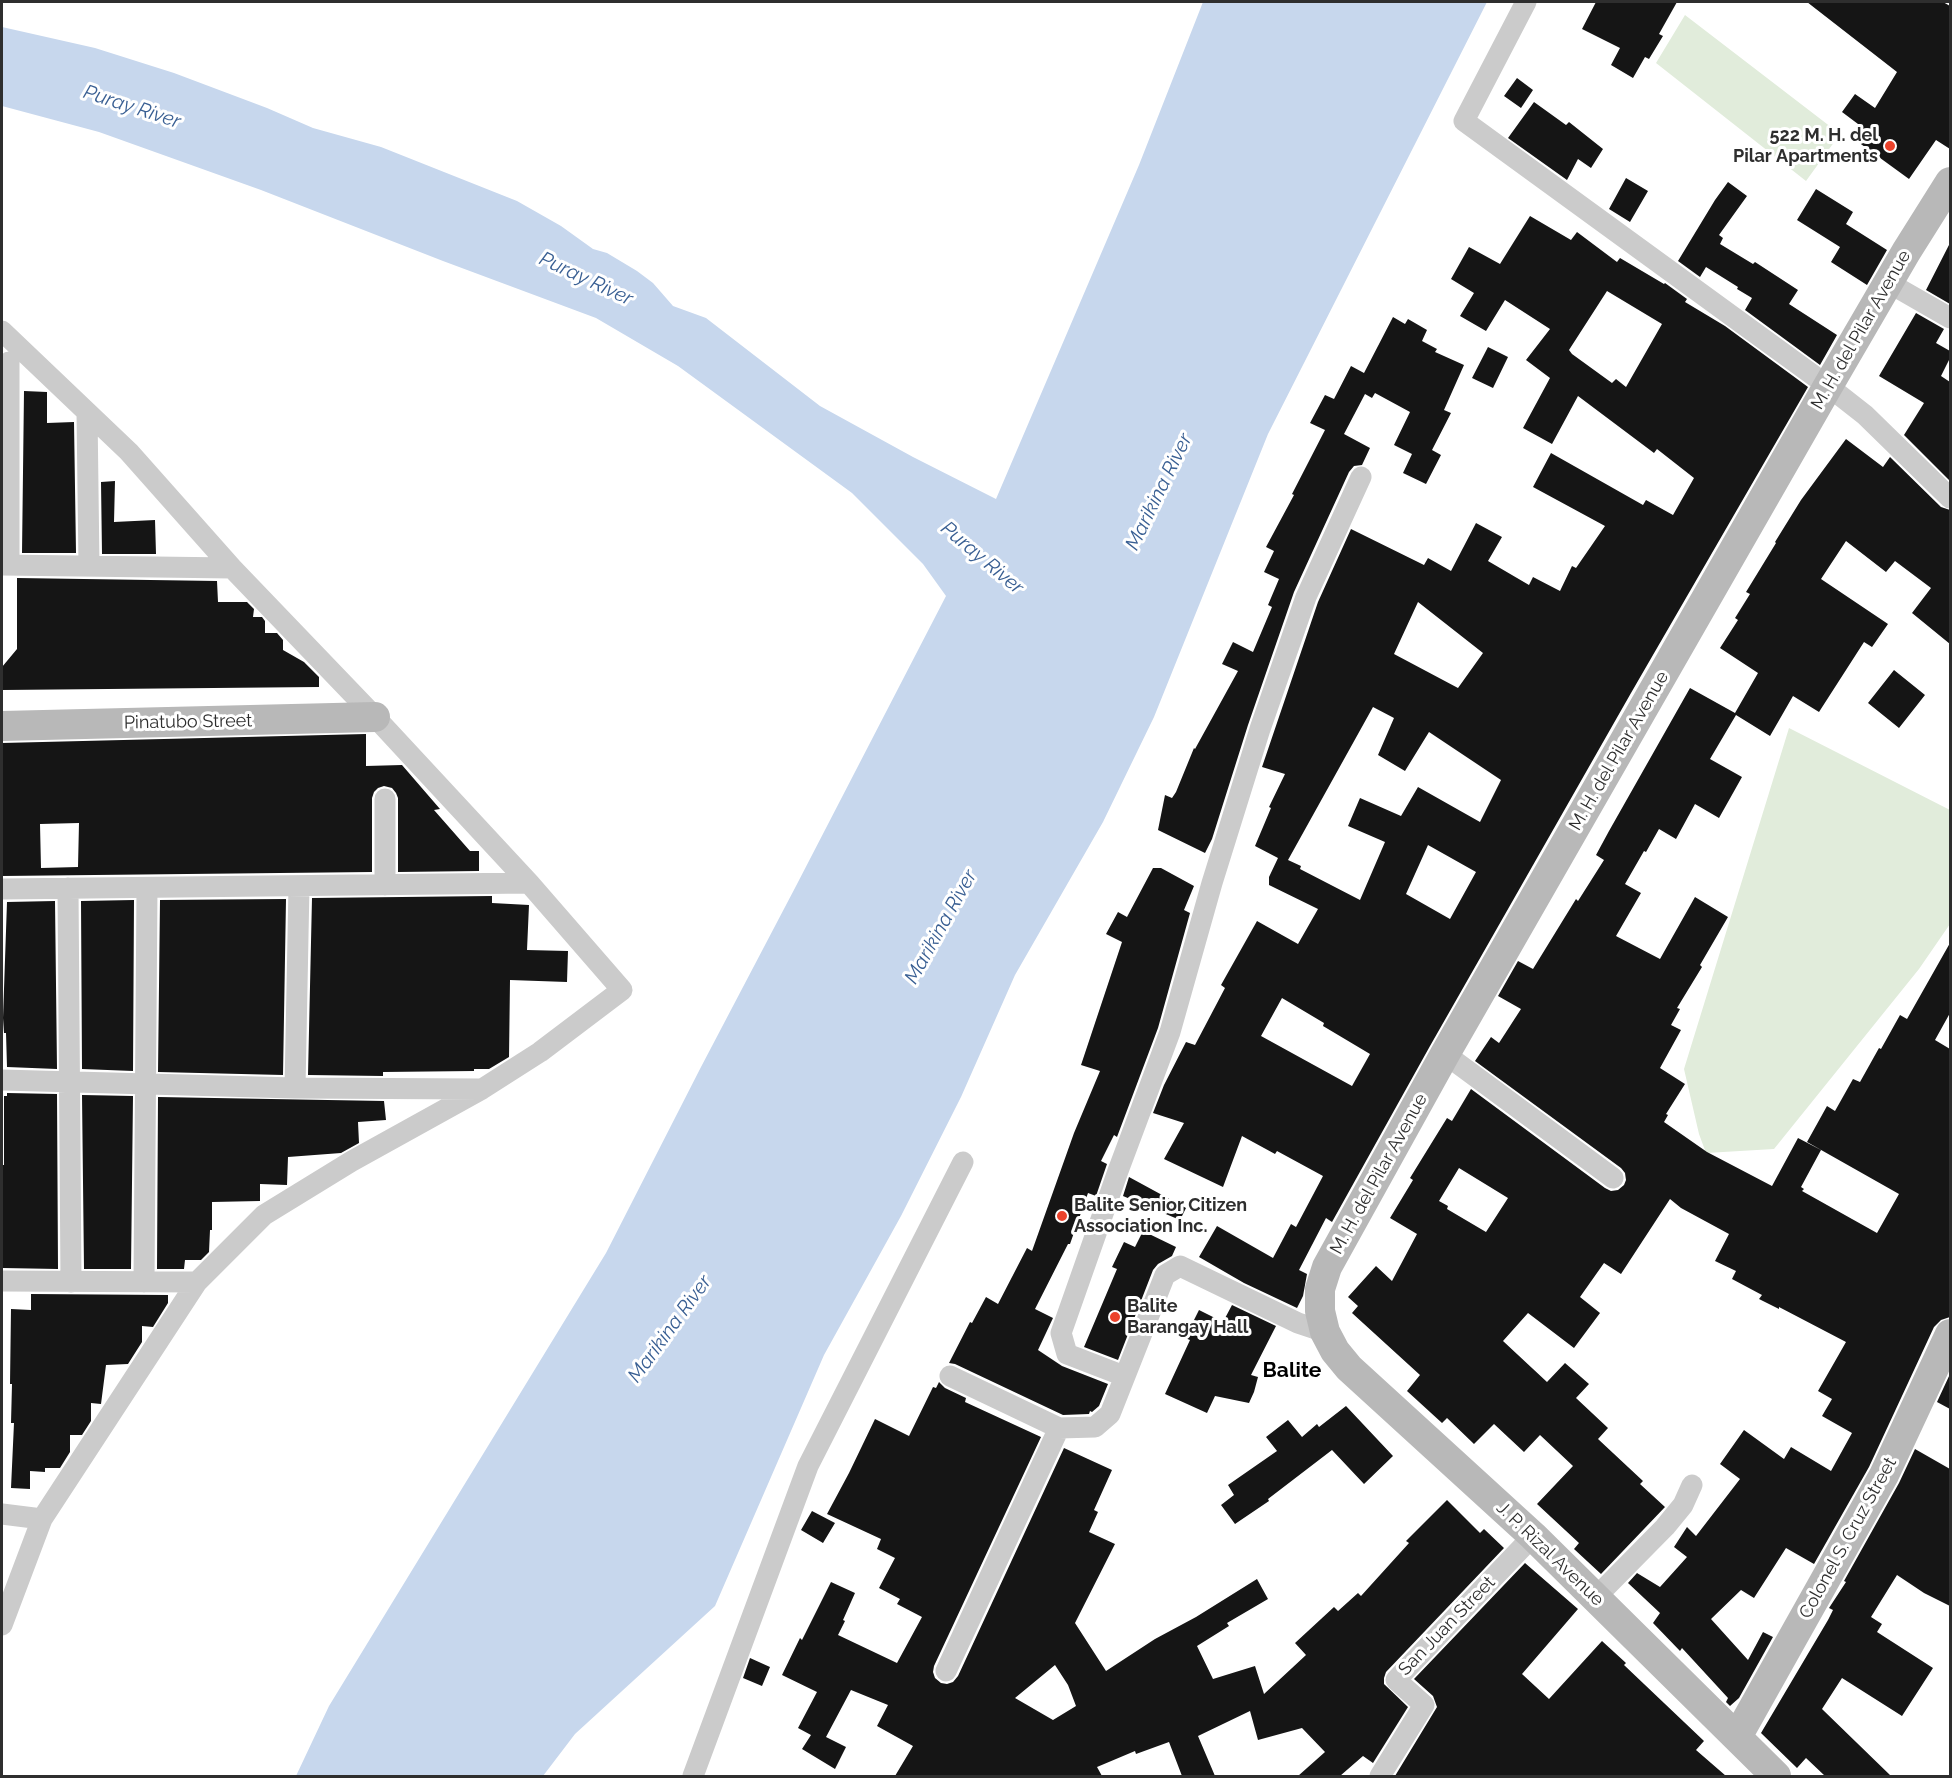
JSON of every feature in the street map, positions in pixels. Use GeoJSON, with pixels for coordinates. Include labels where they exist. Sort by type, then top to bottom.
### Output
{"type":"FeatureCollection","features":[{"type":"Feature","properties":{"kind":"main road","name":"M. H. del Pilar Avenue"},"geometry":{"type":"LineString","coordinates":[[1325,1332],[1320,1311],[1320,1289],[1327,1267],[1445,1054],[1828,386],[1950,182]]}},
{"type":"Feature","properties":{"kind":"main road","name":"Pinatubo Street"},"geometry":{"type":"LineString","coordinates":[[2,726],[375,717]]}},
{"type":"Feature","properties":{"kind":"main road","name":"J. P. Rizal Avenue"},"geometry":{"type":"LineString","coordinates":[[1325,1332],[1335,1351],[1349,1368],[1533,1536],[1776,1776]]}},
{"type":"Feature","properties":{"kind":"main road","name":"Colonel S. Cruz Street"},"geometry":{"type":"LineString","coordinates":[[1737,1737],[1884,1475],[1950,1334]]}},
{"type":"Feature","properties":{"kind":"street"},"geometry":{"type":"LineString","coordinates":[[1526,2],[1464,121],[1828,386],[1865,415],[1950,498]]}},
{"type":"Feature","properties":{"kind":"street"},"geometry":{"type":"LineString","coordinates":[[1889,284],[1950,318]]}},
{"type":"Feature","properties":{"kind":"street"},"geometry":{"type":"LineString","coordinates":[[2,331],[129,452],[232,568],[375,717],[529,883],[622,990],[540,1052],[482,1089],[352,1161],[264,1215],[197,1282],[42,1519],[2,1625]]}},
{"type":"Feature","properties":{"kind":"street"},"geometry":{"type":"LineString","coordinates":[[33,362],[5,362],[5,565],[232,568]]}},
{"type":"Feature","properties":{"kind":"street"},"geometry":{"type":"LineString","coordinates":[[87,412],[89,566]]}},
{"type":"Feature","properties":{"kind":"street"},"geometry":{"type":"LineString","coordinates":[[1124,1376],[1067,1354],[1060,1333],[1170,1032],[1212,883],[1260,729],[1302,608],[1361,477]]}},
{"type":"Feature","properties":{"kind":"street"},"geometry":{"type":"LineString","coordinates":[[385,799],[385,885]]}},
{"type":"Feature","properties":{"kind":"street"},"geometry":{"type":"LineString","coordinates":[[2,889],[529,883]]}},
{"type":"Feature","properties":{"kind":"street"},"geometry":{"type":"LineString","coordinates":[[296,1088],[298,886]]}},
{"type":"Feature","properties":{"kind":"street"},"geometry":{"type":"LineString","coordinates":[[68,888],[71,1282]]}},
{"type":"Feature","properties":{"kind":"street"},"geometry":{"type":"LineString","coordinates":[[144,1282],[147,888]]}},
{"type":"Feature","properties":{"kind":"street"},"geometry":{"type":"LineString","coordinates":[[1445,1054],[1614,1178]]}},
{"type":"Feature","properties":{"kind":"street"},"geometry":{"type":"LineString","coordinates":[[2,1080],[296,1088],[482,1089]]}},
{"type":"Feature","properties":{"kind":"street"},"geometry":{"type":"LineString","coordinates":[[693,1776],[808,1466],[963,1162]]}},
{"type":"Feature","properties":{"kind":"street"},"geometry":{"type":"LineString","coordinates":[[950,1376],[1059,1428],[1095,1427],[1110,1414],[1165,1275],[1180,1266],[1298,1323],[1325,1332]]}},
{"type":"Feature","properties":{"kind":"street"},"geometry":{"type":"LineString","coordinates":[[2,1281],[197,1282]]}},
{"type":"Feature","properties":{"kind":"street"},"geometry":{"type":"LineString","coordinates":[[946,1671],[1059,1428]]}},
{"type":"Feature","properties":{"kind":"street"},"geometry":{"type":"LineString","coordinates":[[1596,1597],[1665,1527],[1683,1505],[1692,1485]]}},
{"type":"Feature","properties":{"kind":"street"},"geometry":{"type":"LineString","coordinates":[[2,1514],[42,1519]]}},
{"type":"Feature","properties":{"kind":"street","name":"San Juan Street"},"geometry":{"type":"LineString","coordinates":[[1380,1776],[1424,1705],[1396,1680],[1533,1536]]}},
{"type":"Feature","properties":{"kind":"green space"},"geometry":{"type":"Polygon","coordinates":[[[1685,15],[1840,134],[1806,181],[1656,63],[1685,15]]]}},
{"type":"Feature","properties":{"kind":"green space"},"geometry":{"type":"Polygon","coordinates":[[[1789,728],[1950,810],[1950,924],[1919,969],[1774,1149],[1706,1153],[1699,1134],[1684,1069],[1789,728]]]}},
{"type":"Feature","properties":{"kind":"water"},"geometry":{"type":"Polygon","coordinates":[[[1203,2],[1487,2],[1268,434],[1154,717],[1103,822],[1015,975],[961,1097],[901,1216],[824,1355],[715,1606],[575,1734],[543,1776],[296,1776],[329,1706],[606,1253],[946,596],[923,564],[852,493],[678,366],[596,318],[261,190],[99,132],[2,106],[2,27],[95,48],[174,73],[313,128],[381,147],[517,201],[561,226],[593,249],[607,253],[637,271],[653,283],[673,306],[706,318],[820,406],[996,499],[1139,165],[1203,2]]]}},
{"type":"Feature","properties":{"kind":"building"},"geometry":{"type":"Polygon","coordinates":[[[1596,2],[1677,2],[1659,34],[1663,36],[1649,59],[1645,57],[1633,78],[1611,65],[1620,48],[1582,29],[1596,2]]]}},
{"type":"Feature","properties":{"kind":"building"},"geometry":{"type":"Polygon","coordinates":[[[1807,2],[1943,2],[1950,6],[1950,149],[1936,140],[1909,179],[1854,139],[1862,127],[1842,112],[1855,94],[1875,108],[1897,72],[1807,2]]]}},
{"type":"Feature","properties":{"kind":"building"},"geometry":{"type":"Polygon","coordinates":[[[1517,78],[1533,90],[1521,108],[1504,96],[1517,78]]]}},
{"type":"Feature","properties":{"kind":"building"},"geometry":{"type":"Polygon","coordinates":[[[1534,102],[1566,125],[1569,122],[1603,149],[1591,168],[1578,159],[1567,180],[1508,138],[1534,102]]]}},
{"type":"Feature","properties":{"kind":"building"},"geometry":{"type":"Polygon","coordinates":[[[1626,178],[1648,191],[1630,222],[1609,209],[1626,178]]]}},
{"type":"Feature","properties":{"kind":"building"},"geometry":{"type":"Polygon","coordinates":[[[1728,182],[1747,196],[1719,235],[1723,238],[1720,244],[1753,264],[1755,262],[1798,290],[1789,304],[1837,335],[1820,365],[1745,310],[1752,298],[1737,289],[1738,287],[1706,267],[1700,277],[1678,261],[1728,182]]]}},
{"type":"Feature","properties":{"kind":"building"},"geometry":{"type":"Polygon","coordinates":[[[1816,189],[1853,212],[1846,224],[1887,250],[1867,285],[1831,262],[1840,247],[1797,220],[1816,189]]]}},
{"type":"Feature","properties":{"kind":"building"},"geometry":{"type":"Polygon","coordinates":[[[1530,216],[1571,240],[1577,232],[1617,262],[1620,258],[1665,283],[1687,299],[1685,302],[1725,326],[1808,387],[1631,693],[1332,1222],[1326,1218],[1299,1270],[1307,1274],[1303,1296],[1297,1308],[1244,1283],[1199,1257],[1217,1226],[1273,1258],[1291,1224],[1296,1227],[1323,1176],[1277,1151],[1275,1154],[1242,1136],[1223,1187],[1164,1159],[1184,1123],[1153,1113],[1164,1085],[1186,1042],[1195,1045],[1225,988],[1221,985],[1257,921],[1298,944],[1318,909],[1269,885],[1269,877],[1278,858],[1255,846],[1271,808],[1269,807],[1285,774],[1262,767],[1318,602],[1351,529],[1424,565],[1428,558],[1451,571],[1476,523],[1502,537],[1488,561],[1529,585],[1533,577],[1560,591],[1572,566],[1576,568],[1605,526],[1533,487],[1551,453],[1643,505],[1646,500],[1673,515],[1694,478],[1657,449],[1654,453],[1578,396],[1552,444],[1523,428],[1550,378],[1526,360],[1550,329],[1505,300],[1486,331],[1460,316],[1474,293],[1451,279],[1469,247],[1500,264],[1530,216]],[[1607,291],[1569,350],[1612,383],[1616,379],[1626,387],[1662,324],[1607,291]],[[1418,602],[1394,654],[1458,688],[1483,653],[1418,602]],[[1373,707],[1288,860],[1301,866],[1300,869],[1360,900],[1385,842],[1348,826],[1360,798],[1401,816],[1418,787],[1480,822],[1501,780],[1429,732],[1405,771],[1378,755],[1394,718],[1373,707]],[[1428,845],[1406,894],[1450,919],[1476,872],[1428,845]],[[1282,998],[1261,1036],[1352,1086],[1370,1054],[1282,998]]]}},
{"type":"Feature","properties":{"kind":"building"},"geometry":{"type":"Polygon","coordinates":[[[1950,243],[1950,304],[1926,290],[1950,243]]]}},
{"type":"Feature","properties":{"kind":"building"},"geometry":{"type":"Polygon","coordinates":[[[1916,313],[1944,329],[1936,343],[1950,351],[1950,358],[1941,376],[1950,382],[1950,481],[1904,435],[1924,403],[1879,376],[1916,313]]]}},
{"type":"Feature","properties":{"kind":"building"},"geometry":{"type":"Polygon","coordinates":[[[1393,317],[1405,324],[1408,319],[1427,330],[1422,341],[1437,349],[1435,352],[1464,365],[1444,410],[1451,413],[1432,450],[1441,455],[1426,484],[1403,473],[1412,454],[1394,445],[1410,412],[1375,393],[1372,398],[1365,394],[1344,434],[1370,448],[1362,465],[1354,466],[1349,472],[1294,592],[1212,839],[1205,853],[1158,830],[1165,795],[1172,798],[1176,792],[1194,748],[1238,671],[1222,664],[1233,642],[1253,652],[1272,607],[1268,605],[1279,579],[1264,572],[1274,551],[1266,547],[1325,430],[1310,423],[1325,395],[1334,399],[1351,366],[1364,373],[1393,317]]]}},
{"type":"Feature","properties":{"kind":"building"},"geometry":{"type":"Polygon","coordinates":[[[1488,347],[1508,357],[1493,388],[1472,378],[1488,347]]]}},
{"type":"Feature","properties":{"kind":"building"},"geometry":{"type":"Polygon","coordinates":[[[24,391],[47,392],[47,423],[74,422],[76,553],[22,553],[24,391]]]}},
{"type":"Feature","properties":{"kind":"building"},"geometry":{"type":"Polygon","coordinates":[[[1846,439],[1883,467],[1890,457],[1941,507],[1950,510],[1950,644],[1912,613],[1931,588],[1895,561],[1886,572],[1846,541],[1821,579],[1888,624],[1872,647],[1864,642],[1819,712],[1793,696],[1770,736],[1736,715],[1710,759],[1742,777],[1719,818],[1695,804],[1676,839],[1659,829],[1625,884],[1641,893],[1616,936],[1660,959],[1695,897],[1728,917],[1677,1008],[1680,1009],[1671,1025],[1681,1030],[1660,1068],[1685,1084],[1666,1114],[1668,1115],[1664,1122],[1707,1152],[1772,1186],[1798,1138],[1821,1150],[1801,1187],[1804,1189],[1802,1191],[1877,1233],[1899,1194],[1807,1142],[1827,1106],[1835,1111],[1853,1079],[1860,1082],[1900,1015],[1907,1019],[1950,943],[1950,1013],[1935,1040],[1950,1049],[1950,1317],[1941,1320],[1934,1327],[1869,1467],[1814,1564],[1786,1548],[1754,1598],[1741,1590],[1711,1619],[1748,1660],[1763,1632],[1773,1637],[1739,1698],[1730,1706],[1726,1702],[1728,1698],[1682,1648],[1680,1651],[1653,1623],[1660,1613],[1628,1583],[1637,1573],[1660,1587],[1687,1557],[1674,1547],[1687,1527],[1696,1536],[1740,1479],[1720,1464],[1744,1430],[1784,1459],[1791,1447],[1831,1471],[1852,1433],[1822,1416],[1832,1399],[1818,1391],[1846,1342],[1759,1299],[1762,1295],[1732,1279],[1736,1271],[1715,1261],[1729,1234],[1681,1208],[1670,1199],[1621,1274],[1604,1263],[1580,1297],[1600,1313],[1574,1348],[1528,1313],[1503,1341],[1547,1382],[1565,1363],[1589,1384],[1576,1398],[1608,1428],[1598,1439],[1643,1481],[1640,1484],[1665,1507],[1601,1574],[1574,1549],[1579,1543],[1537,1504],[1573,1466],[1540,1435],[1524,1452],[1494,1424],[1474,1444],[1447,1418],[1442,1423],[1407,1391],[1420,1375],[1352,1313],[1358,1306],[1348,1297],[1376,1266],[1392,1281],[1417,1234],[1390,1218],[1413,1180],[1410,1178],[1447,1118],[1452,1121],[1471,1089],[1605,1188],[1611,1191],[1618,1190],[1624,1185],[1625,1173],[1621,1168],[1475,1061],[1491,1037],[1499,1043],[1521,1009],[1498,996],[1518,961],[1533,969],[1576,899],[1578,901],[1604,860],[1596,855],[1690,688],[1735,713],[1758,673],[1720,648],[1738,620],[1735,618],[1750,594],[1746,592],[1801,500],[1846,439]],[[1459,1168],[1439,1201],[1448,1206],[1447,1209],[1486,1232],[1508,1198],[1459,1168]]]}},
{"type":"Feature","properties":{"kind":"building"},"geometry":{"type":"Polygon","coordinates":[[[115,481],[114,522],[155,520],[156,554],[102,554],[101,482],[115,481]]]}},
{"type":"Feature","properties":{"kind":"building"},"geometry":{"type":"Polygon","coordinates":[[[17,578],[217,581],[218,602],[247,602],[254,609],[253,617],[262,617],[265,621],[265,633],[277,633],[283,640],[283,650],[304,662],[319,677],[319,687],[2,690],[2,667],[17,649],[17,578]]]}},
{"type":"Feature","properties":{"kind":"building"},"geometry":{"type":"Polygon","coordinates":[[[1894,670],[1925,695],[1899,728],[1868,703],[1894,670]]]}},
{"type":"Feature","properties":{"kind":"building"},"geometry":{"type":"Polygon","coordinates":[[[366,734],[366,766],[402,765],[440,809],[434,810],[470,851],[479,851],[479,871],[398,872],[398,798],[392,788],[384,786],[374,792],[372,798],[372,872],[2,876],[2,743],[366,734]],[[79,823],[40,824],[41,868],[78,867],[79,823]]]}},
{"type":"Feature","properties":{"kind":"building"},"geometry":{"type":"Polygon","coordinates":[[[1153,868],[1161,868],[1194,886],[1184,910],[1190,913],[1158,1028],[1117,1137],[1114,1135],[1101,1161],[1107,1164],[1096,1196],[1088,1193],[1070,1244],[1035,1309],[1053,1318],[1038,1350],[1062,1366],[1108,1384],[1099,1406],[1092,1412],[1063,1415],[949,1363],[986,1297],[998,1304],[1027,1248],[1032,1251],[1074,1133],[1100,1071],[1081,1065],[1122,942],[1106,934],[1118,912],[1127,917],[1153,868]]]}},
{"type":"Feature","properties":{"kind":"building"},"geometry":{"type":"Polygon","coordinates":[[[492,896],[492,903],[529,905],[527,950],[568,951],[567,982],[510,980],[509,1057],[489,1069],[474,1069],[474,1071],[383,1072],[383,1076],[308,1075],[312,898],[492,896]]]}},
{"type":"Feature","properties":{"kind":"building"},"geometry":{"type":"Polygon","coordinates":[[[286,899],[283,1075],[158,1072],[160,900],[286,899]]]}},
{"type":"Feature","properties":{"kind":"building"},"geometry":{"type":"Polygon","coordinates":[[[134,900],[133,1071],[82,1069],[81,901],[134,900]]]}},
{"type":"Feature","properties":{"kind":"building"},"geometry":{"type":"Polygon","coordinates":[[[55,901],[57,1069],[7,1067],[3,1018],[7,902],[55,901]]]}},
{"type":"Feature","properties":{"kind":"building"},"geometry":{"type":"Polygon","coordinates":[[[7,1093],[57,1094],[58,1269],[3,1268],[2,1165],[4,1165],[4,1096],[7,1096],[7,1093]]]}},
{"type":"Feature","properties":{"kind":"building"},"geometry":{"type":"Polygon","coordinates":[[[82,1095],[133,1096],[131,1269],[84,1269],[82,1095]]]}},
{"type":"Feature","properties":{"kind":"building"},"geometry":{"type":"Polygon","coordinates":[[[158,1097],[384,1101],[386,1120],[358,1122],[359,1143],[341,1153],[288,1157],[287,1185],[260,1184],[260,1201],[212,1202],[209,1252],[201,1260],[185,1260],[184,1269],[157,1269],[158,1097]]]}},
{"type":"Feature","properties":{"kind":"building"},"geometry":{"type":"Polygon","coordinates":[[[1129,1177],[1186,1208],[1180,1220],[1123,1196],[1129,1177]]]}},
{"type":"Feature","properties":{"kind":"building"},"geometry":{"type":"Polygon","coordinates":[[[1143,1231],[1176,1247],[1172,1256],[1158,1264],[1153,1270],[1118,1360],[1084,1347],[1117,1269],[1112,1267],[1124,1242],[1135,1247],[1143,1231]]]}},
{"type":"Feature","properties":{"kind":"building"},"geometry":{"type":"Polygon","coordinates":[[[31,1294],[168,1295],[168,1303],[153,1327],[142,1326],[142,1342],[128,1364],[106,1365],[101,1404],[91,1403],[91,1421],[82,1435],[70,1435],[70,1452],[60,1468],[45,1468],[45,1472],[30,1471],[30,1489],[11,1488],[14,1423],[11,1423],[11,1309],[31,1310],[31,1294]]]}},
{"type":"Feature","properties":{"kind":"building"},"geometry":{"type":"Polygon","coordinates":[[[1232,1305],[1276,1326],[1251,1375],[1258,1377],[1249,1403],[1215,1396],[1207,1413],[1165,1394],[1190,1340],[1185,1338],[1199,1310],[1223,1322],[1232,1305]]]}},
{"type":"Feature","properties":{"kind":"building"},"geometry":{"type":"Polygon","coordinates":[[[1950,1374],[1950,1409],[1937,1402],[1950,1374]]]}},
{"type":"Feature","properties":{"kind":"building"},"geometry":{"type":"Polygon","coordinates":[[[939,1382],[945,1388],[966,1398],[965,1402],[1041,1437],[934,1666],[935,1678],[941,1683],[953,1682],[958,1676],[1064,1448],[1112,1470],[1094,1510],[1098,1512],[1089,1532],[1115,1544],[1075,1623],[1106,1671],[1155,1639],[1196,1617],[1257,1579],[1268,1599],[1227,1623],[1229,1626],[1197,1646],[1213,1679],[1255,1666],[1264,1694],[1306,1655],[1295,1643],[1334,1607],[1338,1611],[1358,1593],[1361,1596],[1409,1543],[1406,1541],[1447,1500],[1480,1533],[1484,1529],[1504,1548],[1386,1672],[1384,1684],[1408,1707],[1373,1763],[1363,1756],[1340,1776],[1298,1776],[1325,1752],[1302,1728],[1258,1740],[1250,1711],[1198,1736],[1215,1776],[1182,1776],[1169,1742],[1136,1754],[1135,1751],[1097,1767],[1102,1776],[895,1776],[913,1746],[877,1726],[888,1705],[851,1690],[826,1737],[846,1747],[835,1769],[802,1749],[811,1735],[798,1728],[817,1692],[782,1675],[831,1582],[855,1593],[838,1635],[897,1663],[922,1617],[897,1604],[900,1599],[879,1588],[895,1558],[877,1549],[881,1539],[827,1514],[875,1419],[909,1436],[933,1387],[936,1388],[939,1382]],[[1055,1665],[1015,1698],[1053,1720],[1076,1706],[1068,1685],[1055,1665]]]}},
{"type":"Feature","properties":{"kind":"building"},"geometry":{"type":"Polygon","coordinates":[[[1346,1406],[1393,1456],[1364,1484],[1332,1450],[1268,1499],[1269,1501],[1235,1524],[1221,1505],[1234,1495],[1228,1485],[1277,1451],[1266,1437],[1288,1420],[1302,1437],[1317,1424],[1319,1427],[1346,1406]]]}},
{"type":"Feature","properties":{"kind":"building"},"geometry":{"type":"Polygon","coordinates":[[[1915,1449],[1950,1469],[1950,1606],[1924,1593],[1897,1575],[1871,1617],[1882,1624],[1877,1632],[1933,1668],[1902,1716],[1842,1678],[1822,1709],[1891,1776],[1825,1776],[1806,1758],[1797,1768],[1761,1733],[1828,1620],[1833,1610],[1829,1608],[1846,1582],[1844,1581],[1899,1483],[1915,1449]]]}},
{"type":"Feature","properties":{"kind":"building"},"geometry":{"type":"Polygon","coordinates":[[[812,1511],[835,1523],[823,1543],[801,1530],[812,1511]]]}},
{"type":"Feature","properties":{"kind":"building"},"geometry":{"type":"Polygon","coordinates":[[[1525,1563],[1578,1609],[1522,1674],[1549,1699],[1602,1641],[1704,1741],[1696,1750],[1726,1776],[1395,1776],[1437,1707],[1433,1696],[1414,1679],[1525,1563]]]}},
{"type":"Feature","properties":{"kind":"building"},"geometry":{"type":"Polygon","coordinates":[[[750,1658],[770,1667],[762,1686],[743,1678],[750,1658]]]}},
{"type":"Feature","properties":{"kind":"place","name":"522 M. H. del Pilar Apartments"},"geometry":{"type":"Point","coordinates":[1890,146]}},
{"type":"Feature","properties":{"kind":"place","name":"Balite Senior Citizen Association Inc."},"geometry":{"type":"Point","coordinates":[1062,1216]}},
{"type":"Feature","properties":{"kind":"place","name":"Balite Barangay Hall"},"geometry":{"type":"Point","coordinates":[1115,1317]}},
{"type":"Feature","properties":{"kind":"district","name":"Balite"},"geometry":{"type":"Point","coordinates":[1292,1371]}},
{"type":"Feature","properties":{"kind":"water label","name":"Puray River"},"geometry":{"type":"Point","coordinates":[132,107]}},
{"type":"Feature","properties":{"kind":"water label","name":"Puray River"},"geometry":{"type":"Point","coordinates":[586,279]}},
{"type":"Feature","properties":{"kind":"water label","name":"Marikina River"},"geometry":{"type":"Point","coordinates":[1159,492]}},
{"type":"Feature","properties":{"kind":"water label","name":"Puray River"},"geometry":{"type":"Point","coordinates":[982,558]}},
{"type":"Feature","properties":{"kind":"water label","name":"Marikina River"},"geometry":{"type":"Point","coordinates":[941,927]}},
{"type":"Feature","properties":{"kind":"water label","name":"Marikina River"},"geometry":{"type":"Point","coordinates":[670,1329]}}]}
